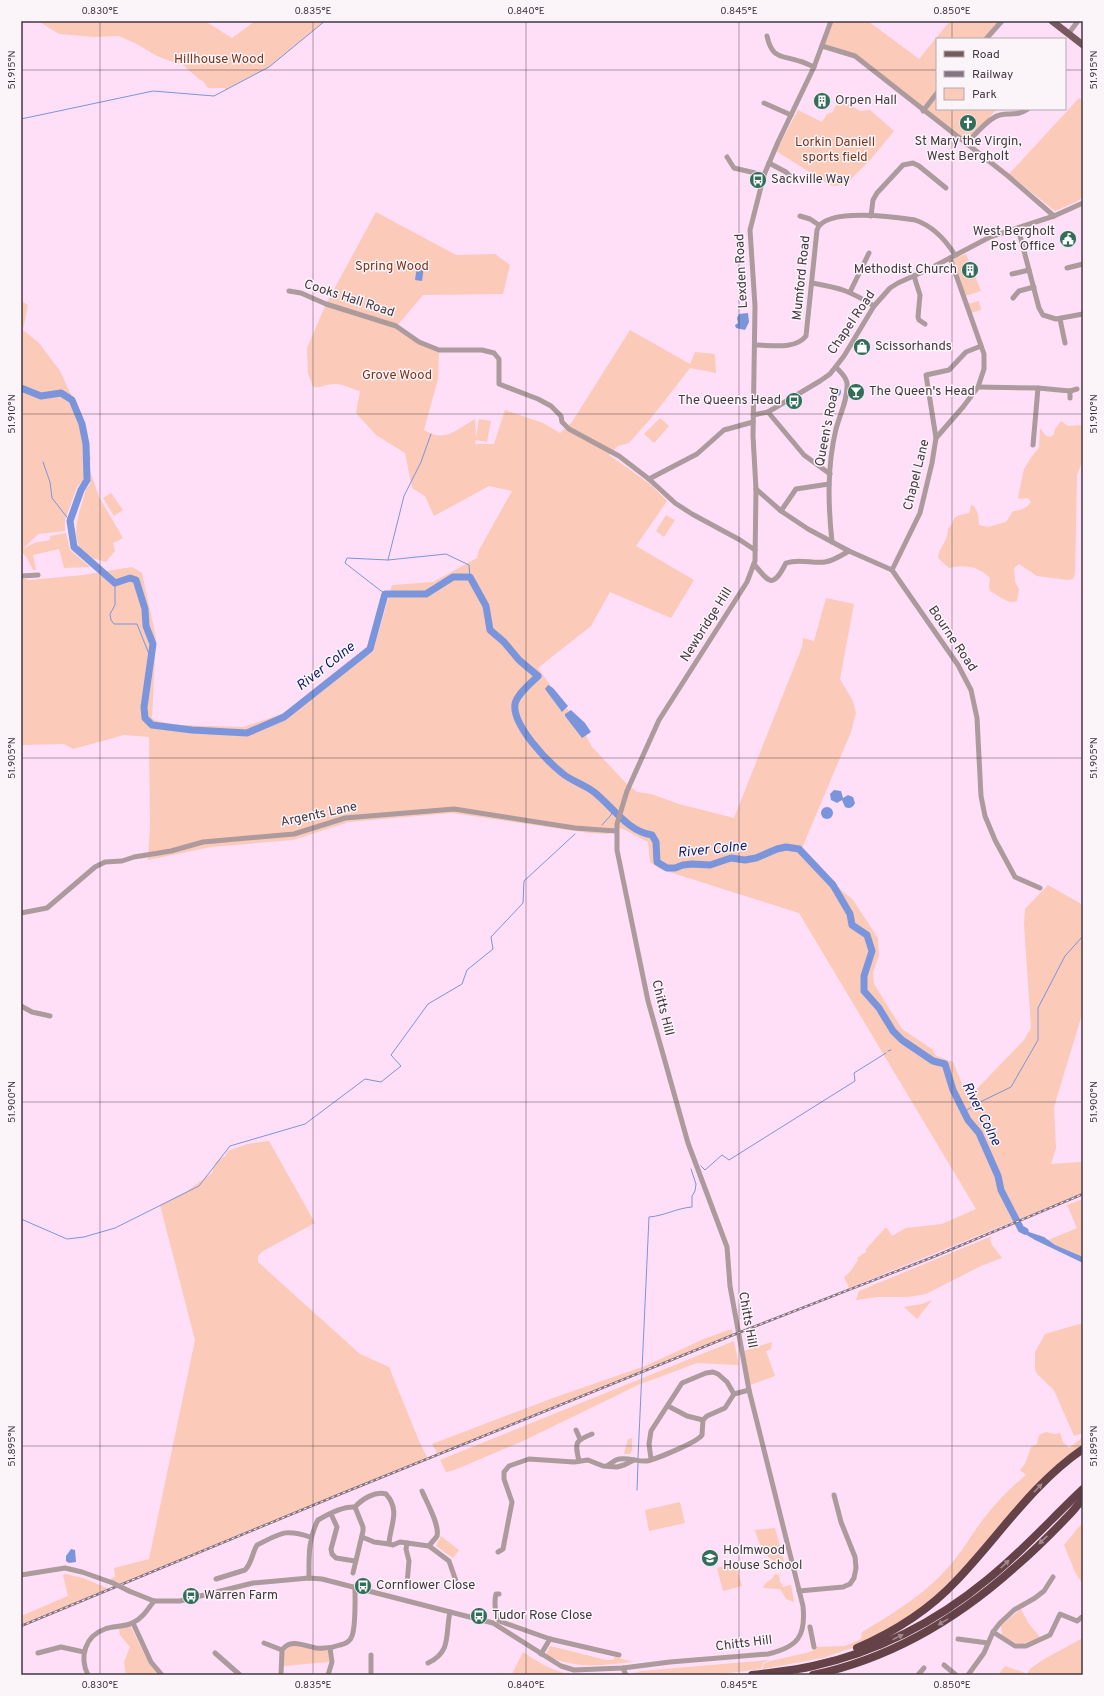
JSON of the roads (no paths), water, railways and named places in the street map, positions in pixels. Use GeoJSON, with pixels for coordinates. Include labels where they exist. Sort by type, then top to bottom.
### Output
{"type":"FeatureCollection","features":[{"type":"Feature","properties":{"kind":"highway"},"geometry":{"type":"LineString","coordinates":[[794,1669],[858,1648],[894,1629],[922,1610],[956,1581],[1035,1490],[1055,1471],[1083,1450]]}},
{"type":"Feature","properties":{"kind":"highway"},"geometry":{"type":"LineString","coordinates":[[752,1675],[794,1669],[833,1661],[871,1648],[933,1618],[990,1578],[1083,1489]]}},
{"type":"Feature","properties":{"kind":"highway"},"geometry":{"type":"LineString","coordinates":[[813,1675],[856,1663],[879,1654],[920,1635],[949,1618],[982,1595],[1015,1568],[1071,1513],[1083,1499]]}},
{"type":"Feature","properties":{"kind":"highway"},"geometry":{"type":"LineString","coordinates":[[1071,1513],[1083,1504]]}},
{"type":"Feature","properties":{"kind":"main road"},"geometry":{"type":"LineString","coordinates":[[1052,21],[1083,45]]}},
{"type":"Feature","properties":{"kind":"street","name":"Lexden Road"},"geometry":{"type":"LineString","coordinates":[[753,415],[755,345],[750,230],[764,175],[814,67],[831,21]]}},
{"type":"Feature","properties":{"kind":"street"},"geometry":{"type":"LineString","coordinates":[[987,38],[1002,21]]}},
{"type":"Feature","properties":{"kind":"street"},"geometry":{"type":"LineString","coordinates":[[1069,33],[1078,21]]}},
{"type":"Feature","properties":{"kind":"street"},"geometry":{"type":"LineString","coordinates":[[767,36],[769,49],[781,57],[800,61],[814,67]]}},
{"type":"Feature","properties":{"kind":"street"},"geometry":{"type":"LineString","coordinates":[[822,46],[855,56],[923,111],[1008,176],[1054,216]]}},
{"type":"Feature","properties":{"kind":"street"},"geometry":{"type":"LineString","coordinates":[[923,111],[936,94]]}},
{"type":"Feature","properties":{"kind":"street"},"geometry":{"type":"LineString","coordinates":[[764,103],[791,115]]}},
{"type":"Feature","properties":{"kind":"street"},"geometry":{"type":"LineString","coordinates":[[966,144],[992,118],[999,115],[1022,113],[1026,110]]}},
{"type":"Feature","properties":{"kind":"street"},"geometry":{"type":"LineString","coordinates":[[727,157],[734,168],[764,175]]}},
{"type":"Feature","properties":{"kind":"street"},"geometry":{"type":"LineString","coordinates":[[769,163],[786,172],[793,179]]}},
{"type":"Feature","properties":{"kind":"street"},"geometry":{"type":"LineString","coordinates":[[871,216],[873,200],[877,193],[903,165],[913,163],[919,166],[946,188]]}},
{"type":"Feature","properties":{"kind":"street","name":"Chapel Road"},"geometry":{"type":"LineString","coordinates":[[753,415],[768,412],[820,381],[836,367],[874,306],[890,288],[990,237],[1054,216],[1083,203]]}},
{"type":"Feature","properties":{"kind":"street"},"geometry":{"type":"LineString","coordinates":[[800,216],[810,219],[819,225]]}},
{"type":"Feature","properties":{"kind":"street","name":"Mumford Road"},"geometry":{"type":"LineString","coordinates":[[755,345],[795,345],[806,336],[819,225],[822,222],[832,218],[871,216],[921,222],[944,239],[955,255]]}},
{"type":"Feature","properties":{"kind":"street"},"geometry":{"type":"LineString","coordinates":[[1018,228],[1040,312],[1051,319],[1060,319],[1083,314]]}},
{"type":"Feature","properties":{"kind":"street"},"geometry":{"type":"LineString","coordinates":[[850,292],[869,253]]}},
{"type":"Feature","properties":{"kind":"street","name":"Chapel Lane"},"geometry":{"type":"LineString","coordinates":[[892,570],[920,513],[932,463],[936,438],[978,387],[984,363],[981,346],[950,258]]}},
{"type":"Feature","properties":{"kind":"street"},"geometry":{"type":"LineString","coordinates":[[1067,268],[1083,264]]}},
{"type":"Feature","properties":{"kind":"street"},"geometry":{"type":"LineString","coordinates":[[1012,274],[1029,270]]}},
{"type":"Feature","properties":{"kind":"street"},"geometry":{"type":"LineString","coordinates":[[914,276],[920,295],[918,316],[919,320],[925,324]]}},
{"type":"Feature","properties":{"kind":"street"},"geometry":{"type":"LineString","coordinates":[[812,283],[836,287],[850,292],[874,306]]}},
{"type":"Feature","properties":{"kind":"street"},"geometry":{"type":"LineString","coordinates":[[1013,298],[1019,291],[1034,287]]}},
{"type":"Feature","properties":{"kind":"street","name":"Cooks Hall Road"},"geometry":{"type":"LineString","coordinates":[[289,291],[301,293],[326,304],[396,326],[419,342],[439,350],[482,350],[494,353],[499,359],[499,384],[538,399],[551,406],[561,416],[562,422],[569,429],[619,456],[675,503],[755,550]]}},
{"type":"Feature","properties":{"kind":"street"},"geometry":{"type":"LineString","coordinates":[[1060,319],[1065,343]]}},
{"type":"Feature","properties":{"kind":"street"},"geometry":{"type":"LineString","coordinates":[[936,438],[926,375],[949,370],[966,352],[981,346]]}},
{"type":"Feature","properties":{"kind":"street","name":"Queen's Road"},"geometry":{"type":"LineString","coordinates":[[834,543],[828,506],[828,484],[836,429],[847,392],[847,382],[836,367]]}},
{"type":"Feature","properties":{"kind":"street"},"geometry":{"type":"LineString","coordinates":[[978,387],[1038,388],[1070,391],[1077,389]]}},
{"type":"Feature","properties":{"kind":"street"},"geometry":{"type":"LineString","coordinates":[[1033,445],[1038,388]]}},
{"type":"Feature","properties":{"kind":"street"},"geometry":{"type":"LineString","coordinates":[[1070,391],[1070,398]]}},
{"type":"Feature","properties":{"kind":"street"},"geometry":{"type":"LineString","coordinates":[[768,412],[804,455],[830,474]]}},
{"type":"Feature","properties":{"kind":"street","name":"Newbridge Hill"},"geometry":{"type":"LineString","coordinates":[[616,832],[627,791],[659,720],[747,582],[754,564],[756,490],[753,415]]}},
{"type":"Feature","properties":{"kind":"street"},"geometry":{"type":"LineString","coordinates":[[648,479],[697,454],[724,430],[753,422]]}},
{"type":"Feature","properties":{"kind":"street"},"geometry":{"type":"LineString","coordinates":[[781,511],[796,489],[828,484]]}},
{"type":"Feature","properties":{"kind":"street"},"geometry":{"type":"LineString","coordinates":[[756,490],[781,511],[808,529],[849,551],[892,570]]}},
{"type":"Feature","properties":{"kind":"street"},"geometry":{"type":"LineString","coordinates":[[834,543],[842,556]]}},
{"type":"Feature","properties":{"kind":"street"},"geometry":{"type":"LineString","coordinates":[[754,564],[766,580],[770,581],[775,579],[780,574],[786,563],[794,560],[825,562],[842,556],[849,551]]}},
{"type":"Feature","properties":{"kind":"street","name":"Bourne Road"},"geometry":{"type":"LineString","coordinates":[[892,570],[958,665],[971,690],[977,718],[979,780],[985,816],[995,840],[1015,878],[1040,888]]}},
{"type":"Feature","properties":{"kind":"street"},"geometry":{"type":"LineString","coordinates":[[21,576],[38,575]]}},
{"type":"Feature","properties":{"kind":"street","name":"Argents Lane"},"geometry":{"type":"LineString","coordinates":[[21,913],[47,908],[94,867],[105,862],[122,861],[134,857],[171,851],[203,842],[294,834],[345,818],[454,808],[575,828],[616,832]]}},
{"type":"Feature","properties":{"kind":"street","name":"Chitts Hill"},"geometry":{"type":"LineString","coordinates":[[154,1601],[187,1600],[253,1582],[309,1578],[322,1579],[493,1624],[561,1666],[574,1670],[625,1672],[670,1662],[768,1654],[791,1646],[803,1631],[804,1618],[799,1591],[749,1390],[730,1286],[727,1248],[688,1143],[648,1002],[617,850],[616,832]]}},
{"type":"Feature","properties":{"kind":"street"},"geometry":{"type":"LineString","coordinates":[[21,1006],[32,1012],[50,1016]]}},
{"type":"Feature","properties":{"kind":"street"},"geometry":{"type":"LineString","coordinates":[[651,1460],[649,1437],[682,1383],[706,1373],[718,1374],[727,1382],[734,1394]]}},
{"type":"Feature","properties":{"kind":"street"},"geometry":{"type":"LineString","coordinates":[[502,1551],[512,1502],[504,1479],[506,1468],[529,1459],[588,1460],[603,1466],[608,1465],[617,1467],[637,1461],[651,1460],[700,1438],[703,1430],[703,1420],[707,1416],[725,1408],[734,1394],[749,1390]]}},
{"type":"Feature","properties":{"kind":"street"},"geometry":{"type":"LineString","coordinates":[[668,1406],[687,1416],[703,1420]]}},
{"type":"Feature","properties":{"kind":"street"},"geometry":{"type":"LineString","coordinates":[[576,1430],[580,1439]]}},
{"type":"Feature","properties":{"kind":"street"},"geometry":{"type":"LineString","coordinates":[[579,1461],[576,1445],[580,1439],[592,1434]]}},
{"type":"Feature","properties":{"kind":"street"},"geometry":{"type":"LineString","coordinates":[[422,1491],[428,1508],[435,1517],[437,1533],[429,1546]]}},
{"type":"Feature","properties":{"kind":"street"},"geometry":{"type":"LineString","coordinates":[[309,1578],[308,1548],[310,1537],[318,1520],[347,1507],[355,1507],[361,1500],[381,1492],[389,1497],[395,1515],[389,1536],[389,1544]]}},
{"type":"Feature","properties":{"kind":"street"},"geometry":{"type":"LineString","coordinates":[[799,1591],[843,1587],[850,1584],[855,1575],[855,1557],[841,1522],[834,1495]]}},
{"type":"Feature","properties":{"kind":"street"},"geometry":{"type":"LineString","coordinates":[[353,1573],[363,1527],[355,1507]]}},
{"type":"Feature","properties":{"kind":"street"},"geometry":{"type":"LineString","coordinates":[[332,1514],[337,1527],[331,1549],[332,1554],[336,1558],[355,1561]]}},
{"type":"Feature","properties":{"kind":"street"},"geometry":{"type":"LineString","coordinates":[[216,1579],[245,1570],[254,1555],[257,1544],[286,1532],[293,1532],[310,1537]]}},
{"type":"Feature","properties":{"kind":"street"},"geometry":{"type":"LineString","coordinates":[[362,1537],[374,1542],[392,1545],[400,1542],[429,1546],[449,1561],[456,1581]]}},
{"type":"Feature","properties":{"kind":"street"},"geometry":{"type":"LineString","coordinates":[[407,1584],[409,1561],[406,1549],[408,1543]]}},
{"type":"Feature","properties":{"kind":"street"},"geometry":{"type":"LineString","coordinates":[[21,1575],[65,1568],[82,1572],[113,1583],[154,1601],[144,1614],[132,1623],[105,1629],[94,1636],[86,1644],[84,1664],[88,1675]]}},
{"type":"Feature","properties":{"kind":"street"},"geometry":{"type":"LineString","coordinates":[[968,1675],[984,1653],[993,1632],[1007,1615],[1021,1605],[1036,1598],[1053,1577]]}},
{"type":"Feature","properties":{"kind":"street"},"geometry":{"type":"LineString","coordinates":[[281,1675],[282,1650],[288,1644],[316,1648],[330,1648],[350,1640],[352,1637],[355,1587]]}},
{"type":"Feature","properties":{"kind":"street"},"geometry":{"type":"LineString","coordinates":[[499,1594],[496,1594],[495,1598],[497,1618],[499,1621],[550,1639],[619,1656]]}},
{"type":"Feature","properties":{"kind":"street"},"geometry":{"type":"LineString","coordinates":[[428,1663],[440,1656],[445,1648],[450,1612]]}},
{"type":"Feature","properties":{"kind":"street"},"geometry":{"type":"LineString","coordinates":[[993,1632],[1015,1646],[1021,1647],[1034,1643],[1050,1634],[1060,1614],[1077,1621],[1082,1617]]}},
{"type":"Feature","properties":{"kind":"street"},"geometry":{"type":"LineString","coordinates":[[132,1623],[151,1662],[162,1675]]}},
{"type":"Feature","properties":{"kind":"street"},"geometry":{"type":"LineString","coordinates":[[803,1631],[810,1630],[814,1647]]}},
{"type":"Feature","properties":{"kind":"street"},"geometry":{"type":"LineString","coordinates":[[541,1654],[550,1639]]}},
{"type":"Feature","properties":{"kind":"street"},"geometry":{"type":"LineString","coordinates":[[958,1639],[988,1643]]}},
{"type":"Feature","properties":{"kind":"street"},"geometry":{"type":"LineString","coordinates":[[264,1643],[282,1650]]}},
{"type":"Feature","properties":{"kind":"street"},"geometry":{"type":"LineString","coordinates":[[41,1659],[39,1653],[61,1647],[84,1652]]}},
{"type":"Feature","properties":{"kind":"street"},"geometry":{"type":"LineString","coordinates":[[328,1675],[332,1662],[330,1648]]}},
{"type":"Feature","properties":{"kind":"street"},"geometry":{"type":"LineString","coordinates":[[215,1653],[240,1675]]}},
{"type":"Feature","properties":{"kind":"street"},"geometry":{"type":"LineString","coordinates":[[371,1655],[371,1675]]}},
{"type":"Feature","properties":{"kind":"street"},"geometry":{"type":"LineString","coordinates":[[944,1665],[956,1675]]}},
{"type":"Feature","properties":{"kind":"street"},"geometry":{"type":"LineString","coordinates":[[918,1675],[924,1668]]}},
{"type":"Feature","properties":{"kind":"water"},"geometry":{"type":"Polygon","coordinates":[[[417,266],[424,267],[422,281],[415,280],[417,266]]]}},
{"type":"Feature","properties":{"kind":"water"},"geometry":{"type":"Polygon","coordinates":[[[748,313],[749,322],[745,330],[736,328],[735,325],[738,323],[737,318],[739,314],[748,313]]]}},
{"type":"Feature","properties":{"kind":"water"},"geometry":{"type":"Polygon","coordinates":[[[834,387],[838,387],[840,388],[840,396],[834,397],[831,394],[831,390],[834,387]]]}},
{"type":"Feature","properties":{"kind":"water"},"geometry":{"type":"Polygon","coordinates":[[[548,685],[553,688],[568,706],[562,712],[545,689],[548,685]]]}},
{"type":"Feature","properties":{"kind":"water"},"geometry":{"type":"Polygon","coordinates":[[[571,710],[585,723],[591,732],[582,738],[565,716],[565,714],[571,710]]]}},
{"type":"Feature","properties":{"kind":"water"},"geometry":{"type":"Polygon","coordinates":[[[834,790],[841,791],[843,798],[848,795],[853,797],[855,803],[853,806],[851,808],[846,808],[842,800],[837,803],[831,800],[830,794],[834,790]]]}},
{"type":"Feature","properties":{"kind":"water"},"geometry":{"type":"Polygon","coordinates":[[[829,807],[832,808],[832,818],[825,819],[822,818],[821,811],[822,808],[829,807]]]}},
{"type":"Feature","properties":{"kind":"water"},"geometry":{"type":"Polygon","coordinates":[[[1020,1224],[1029,1232],[1044,1237],[1055,1245],[1083,1257],[1083,1263],[1035,1240],[1020,1231],[1016,1226],[1020,1224]]]}},
{"type":"Feature","properties":{"kind":"water"},"geometry":{"type":"Polygon","coordinates":[[[71,1549],[75,1550],[76,1562],[69,1563],[66,1561],[66,1556],[71,1549]]]}},
{"type":"Feature","properties":{"kind":"waterway"},"geometry":{"type":"LineString","coordinates":[[21,119],[153,91],[214,96],[269,67],[325,21]]}},
{"type":"Feature","properties":{"kind":"waterway","name":"River Colne"},"geometry":{"type":"LineString","coordinates":[[21,388],[41,396],[61,393],[72,400],[82,424],[86,444],[87,480],[81,490],[70,521],[74,547],[115,583],[130,578],[136,580],[145,609],[146,626],[153,644],[144,707],[145,718],[152,725],[192,730],[247,733],[284,717],[370,649],[385,594],[426,594],[453,577],[470,577],[486,606],[490,630],[504,642],[519,660],[538,676],[521,693],[515,704],[519,722],[525,732],[548,760],[562,773],[594,792],[635,829],[652,835],[656,842],[657,862],[667,868],[675,868],[692,864],[710,865],[731,858],[745,860],[756,858],[777,849],[786,847],[799,849],[833,885],[850,914],[852,925],[867,935],[872,951],[864,976],[864,991],[879,1008],[893,1031],[902,1040],[933,1061],[945,1064],[953,1090],[968,1120],[979,1133],[998,1176],[1001,1190],[1021,1229],[1025,1231]]}},
{"type":"Feature","properties":{"kind":"waterway"},"geometry":{"type":"LineString","coordinates":[[388,560],[404,496],[421,462],[431,434]]}},
{"type":"Feature","properties":{"kind":"waterway"},"geometry":{"type":"LineString","coordinates":[[43,462],[50,482],[52,498],[70,521]]}},
{"type":"Feature","properties":{"kind":"waterway"},"geometry":{"type":"LineString","coordinates":[[385,594],[345,563],[347,558],[388,560],[446,554],[469,565],[470,577]]}},
{"type":"Feature","properties":{"kind":"waterway"},"geometry":{"type":"LineString","coordinates":[[115,583],[115,605],[110,614],[111,620],[114,624],[137,624],[151,659]]}},
{"type":"Feature","properties":{"kind":"waterway"},"geometry":{"type":"LineString","coordinates":[[602,825],[611,815],[613,810]]}},
{"type":"Feature","properties":{"kind":"waterway"},"geometry":{"type":"LineString","coordinates":[[21,1219],[67,1239],[84,1237],[115,1228],[199,1186],[230,1146],[305,1124],[365,1079],[381,1082],[401,1066],[391,1055],[428,1004],[462,984],[467,970],[493,949],[491,937],[523,903],[524,881],[575,834]]}},
{"type":"Feature","properties":{"kind":"waterway"},"geometry":{"type":"LineString","coordinates":[[964,1112],[976,1104],[1011,1087],[1038,1040],[1038,1008],[1065,956],[1083,936]]}},
{"type":"Feature","properties":{"kind":"waterway"},"geometry":{"type":"LineString","coordinates":[[701,1166],[705,1170],[722,1155],[729,1160],[855,1081],[854,1073],[886,1053]]}},
{"type":"Feature","properties":{"kind":"waterway"},"geometry":{"type":"LineString","coordinates":[[638,1458],[649,1217],[692,1207],[692,1196],[695,1191],[696,1184],[691,1169]]}},
{"type":"Feature","properties":{"kind":"waterway"},"geometry":{"type":"LineString","coordinates":[[637,1490],[638,1463]]}},
{"type":"Feature","properties":{"kind":"railway"},"geometry":{"type":"LineString","coordinates":[[21,1626],[338,1495],[738,1333],[933,1257],[1083,1194]]}},
{"type":"Feature","properties":{"kind":"place","name":"Orpen Hall"},"geometry":{"type":"Point","coordinates":[822,101]}},
{"type":"Feature","properties":{"kind":"place","name":"St Mary the Virgin, West Bergholt"},"geometry":{"type":"Point","coordinates":[968,123]}},
{"type":"Feature","properties":{"kind":"place","name":"Sackville Way"},"geometry":{"type":"Point","coordinates":[758,180]}},
{"type":"Feature","properties":{"kind":"place","name":"West Bergholt Post Office"},"geometry":{"type":"Point","coordinates":[1068,239]}},
{"type":"Feature","properties":{"kind":"place","name":"Methodist Church"},"geometry":{"type":"Point","coordinates":[970,270]}},
{"type":"Feature","properties":{"kind":"place","name":"Scissorhands"},"geometry":{"type":"Point","coordinates":[862,347]}},
{"type":"Feature","properties":{"kind":"place","name":"The Queen's Head"},"geometry":{"type":"Point","coordinates":[856,392]}},
{"type":"Feature","properties":{"kind":"place","name":"The Queens Head"},"geometry":{"type":"Point","coordinates":[794,401]}},
{"type":"Feature","properties":{"kind":"place","name":"Holmwood House School"},"geometry":{"type":"Point","coordinates":[710,1558]}},
{"type":"Feature","properties":{"kind":"place","name":"Cornflower Close"},"geometry":{"type":"Point","coordinates":[363,1586]}},
{"type":"Feature","properties":{"kind":"place","name":"Warren Farm"},"geometry":{"type":"Point","coordinates":[191,1596]}},
{"type":"Feature","properties":{"kind":"place","name":"Tudor Rose Close"},"geometry":{"type":"Point","coordinates":[479,1616]}},
{"type":"Feature","properties":{"kind":"park label","name":"Hillhouse Wood"},"geometry":{"type":"Point","coordinates":[219,60]}},
{"type":"Feature","properties":{"kind":"park label","name":"Lorkin Daniell sports field"},"geometry":{"type":"Point","coordinates":[835,150]}},
{"type":"Feature","properties":{"kind":"park label","name":"Spring Wood"},"geometry":{"type":"Point","coordinates":[392,267]}},
{"type":"Feature","properties":{"kind":"park label","name":"Grove Wood"},"geometry":{"type":"Point","coordinates":[397,376]}}]}
